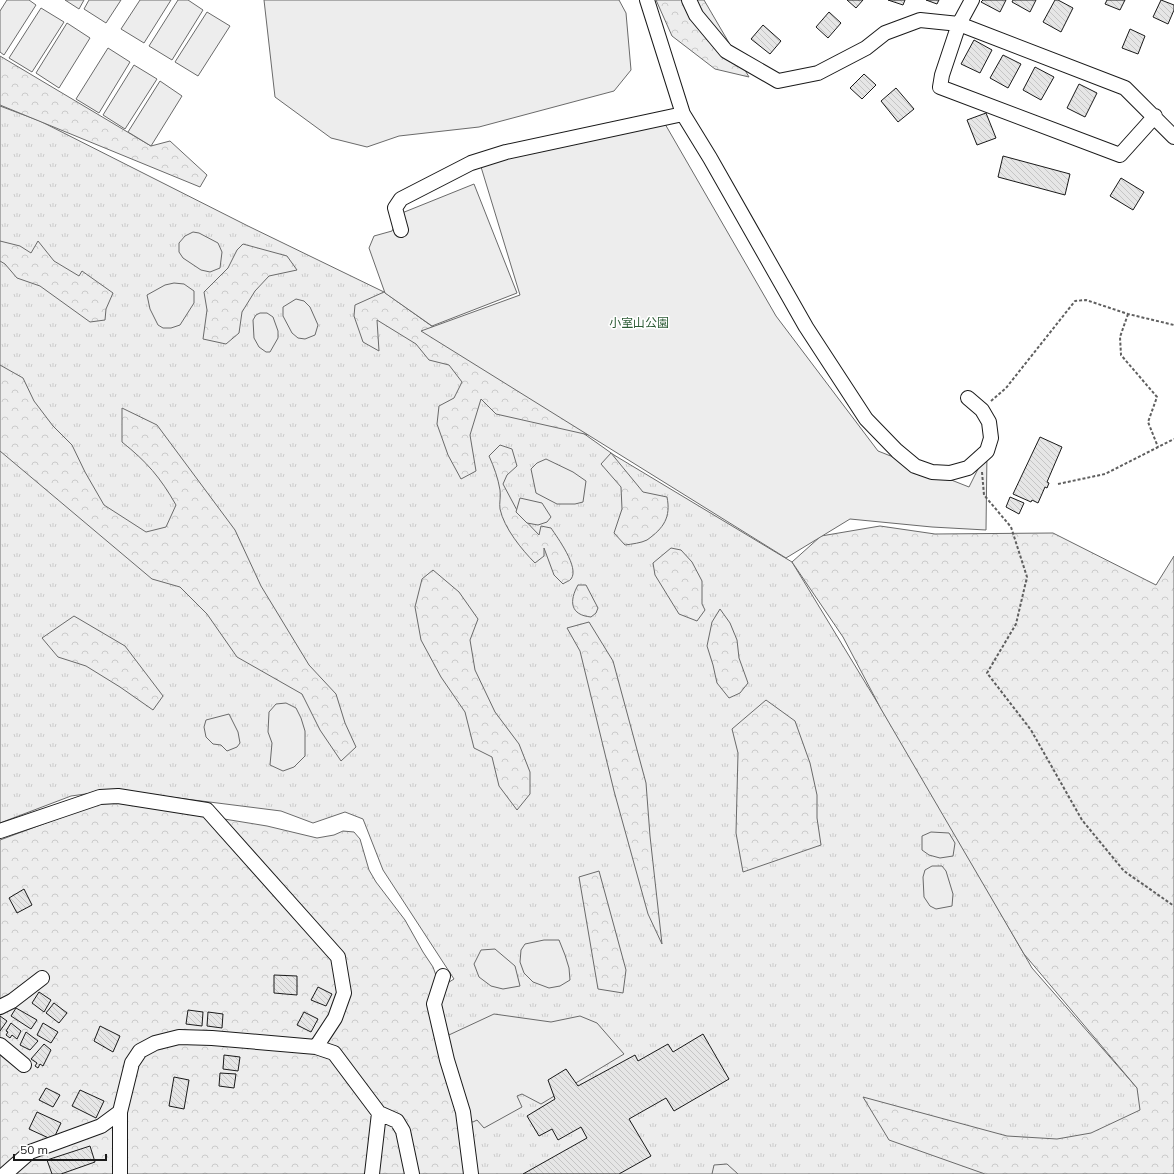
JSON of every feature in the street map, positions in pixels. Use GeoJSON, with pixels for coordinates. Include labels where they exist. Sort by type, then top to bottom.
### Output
{"type":"FeatureCollection","features":[{"type":"Feature","properties":{"kind":"street"},"geometry":{"type":"LineString","coordinates":[[646,0],[683,114],[710,158],[806,327],[866,419],[897,452],[915,466],[932,472],[950,473],[968,468],[987,451],[991,438],[989,422],[982,410],[968,398]]}},
{"type":"Feature","properties":{"kind":"street"},"geometry":{"type":"LineString","coordinates":[[689,0],[696,15],[726,51],[778,81],[818,73],[866,48],[885,33],[920,20],[959,24],[1126,88],[1174,137]]}},
{"type":"Feature","properties":{"kind":"street"},"geometry":{"type":"LineString","coordinates":[[972,0],[959,24],[940,86],[1120,155],[1155,116]]}},
{"type":"Feature","properties":{"kind":"street"},"geometry":{"type":"LineString","coordinates":[[401,230],[395,208],[401,199],[471,163],[506,152],[683,114]]}},
{"type":"Feature","properties":{"kind":"street"},"geometry":{"type":"LineString","coordinates":[[0,831],[100,797],[118,796],[207,810],[338,957],[344,993],[335,1018],[316,1048]]}},
{"type":"Feature","properties":{"kind":"street"},"geometry":{"type":"LineString","coordinates":[[444,976],[434,1004],[447,1060],[463,1112],[471,1174]]}},
{"type":"Feature","properties":{"kind":"street"},"geometry":{"type":"LineString","coordinates":[[0,1007],[12,1001],[42,978]]}},
{"type":"Feature","properties":{"kind":"street"},"geometry":{"type":"LineString","coordinates":[[120,1174],[120,1112],[132,1063],[140,1051],[154,1043],[179,1037],[198,1037],[316,1048],[334,1053],[379,1113],[397,1121],[403,1131],[412,1174]]}},
{"type":"Feature","properties":{"kind":"street"},"geometry":{"type":"LineString","coordinates":[[0,1045],[24,1065]]}},
{"type":"Feature","properties":{"kind":"street"},"geometry":{"type":"LineString","coordinates":[[5,1174],[30,1152],[101,1126],[120,1112]]}},
{"type":"Feature","properties":{"kind":"street"},"geometry":{"type":"LineString","coordinates":[[372,1174],[379,1113]]}},
{"type":"Feature","properties":{"kind":"path"},"geometry":{"type":"LineString","coordinates":[[982,410],[1006,388],[1075,301],[1086,300],[1128,314],[1174,325]]}},
{"type":"Feature","properties":{"kind":"path"},"geometry":{"type":"LineString","coordinates":[[1128,314],[1120,336],[1121,355],[1157,397],[1148,422],[1158,447]]}},
{"type":"Feature","properties":{"kind":"path"},"geometry":{"type":"LineString","coordinates":[[1058,484],[1105,474],[1174,439]]}},
{"type":"Feature","properties":{"kind":"path"},"geometry":{"type":"LineString","coordinates":[[977,460],[982,470],[984,495],[1011,527],[1027,577],[1016,624],[987,673],[1031,730],[1087,825],[1124,871],[1174,906]]}},
{"type":"Feature","properties":{"kind":"green space"},"geometry":{"type":"Polygon","coordinates":[[[656,0],[704,0],[749,77],[715,69],[672,36],[656,0]]]}},
{"type":"Feature","properties":{"kind":"green space"},"geometry":{"type":"Polygon","coordinates":[[[0,56],[151,146],[170,141],[207,175],[200,187],[0,105],[0,56]]]}},
{"type":"Feature","properties":{"kind":"green space"},"geometry":{"type":"Polygon","coordinates":[[[0,106],[40,121],[248,226],[384,292],[614,455],[792,562],[919,771],[1032,968],[1158,1112],[1174,1174],[463,1174],[433,992],[454,979],[383,870],[363,819],[345,812],[313,823],[281,811],[114,790],[71,796],[0,823],[0,106]]]}},
{"type":"Feature","properties":{"kind":"green space"},"geometry":{"type":"Polygon","coordinates":[[[0,241],[20,246],[31,253],[38,241],[54,261],[79,276],[82,271],[113,293],[106,309],[105,320],[90,322],[40,286],[17,278],[5,264],[0,261],[0,241]]]}},
{"type":"Feature","properties":{"kind":"green space"},"geometry":{"type":"Polygon","coordinates":[[[243,244],[287,256],[297,270],[269,276],[255,291],[242,312],[239,333],[226,344],[203,339],[207,310],[204,292],[228,268],[237,250],[243,244]]]}},
{"type":"Feature","properties":{"kind":"green space"},"geometry":{"type":"Polygon","coordinates":[[[384,292],[489,367],[589,435],[496,414],[481,399],[470,435],[476,471],[461,479],[448,455],[437,424],[439,406],[454,398],[462,382],[449,365],[429,360],[416,344],[377,320],[379,351],[363,342],[354,316],[355,305],[384,292]]]}},
{"type":"Feature","properties":{"kind":"green space"},"geometry":{"type":"Polygon","coordinates":[[[0,365],[23,378],[34,401],[53,426],[72,445],[85,472],[104,505],[146,532],[166,527],[176,505],[152,470],[139,456],[122,442],[122,408],[157,425],[235,530],[261,586],[309,665],[336,694],[345,723],[356,747],[341,761],[320,730],[302,694],[237,657],[207,614],[180,587],[152,579],[0,451],[0,365]]]}},
{"type":"Feature","properties":{"kind":"green space"},"geometry":{"type":"Polygon","coordinates":[[[500,445],[512,449],[517,466],[507,475],[503,484],[519,514],[539,535],[541,526],[551,528],[567,553],[573,568],[573,574],[570,580],[563,584],[554,575],[544,548],[544,556],[535,563],[519,545],[505,524],[500,509],[498,481],[489,456],[500,445]]]}},
{"type":"Feature","properties":{"kind":"green space"},"geometry":{"type":"Polygon","coordinates":[[[611,453],[643,492],[667,497],[668,510],[665,522],[653,536],[645,541],[625,545],[614,533],[622,509],[621,487],[601,464],[611,453]]]}},
{"type":"Feature","properties":{"kind":"green space"},"geometry":{"type":"Polygon","coordinates":[[[880,526],[935,534],[1053,533],[1156,585],[1174,556],[1174,1174],[985,1174],[889,1140],[863,1097],[1007,1136],[1057,1139],[1091,1133],[1140,1110],[1137,1088],[1024,954],[881,709],[843,637],[792,562],[821,536],[880,526]]]}},
{"type":"Feature","properties":{"kind":"green space"},"geometry":{"type":"Polygon","coordinates":[[[671,548],[681,550],[692,562],[702,581],[702,604],[705,610],[697,621],[679,614],[655,575],[653,563],[671,548]]]}},
{"type":"Feature","properties":{"kind":"green space"},"geometry":{"type":"Polygon","coordinates":[[[433,570],[459,592],[478,619],[470,640],[475,670],[495,712],[519,744],[530,772],[530,794],[517,810],[499,786],[492,757],[474,748],[465,712],[441,677],[421,640],[415,607],[422,579],[433,570]]]}},
{"type":"Feature","properties":{"kind":"green space"},"geometry":{"type":"Polygon","coordinates":[[[578,585],[586,585],[598,608],[596,613],[591,617],[584,616],[579,613],[573,606],[573,596],[578,585]]]}},
{"type":"Feature","properties":{"kind":"green space"},"geometry":{"type":"Polygon","coordinates":[[[720,609],[730,623],[737,640],[739,658],[748,683],[740,693],[729,698],[717,683],[707,646],[712,622],[720,609]]]}},
{"type":"Feature","properties":{"kind":"green space"},"geometry":{"type":"Polygon","coordinates":[[[74,616],[125,646],[163,696],[153,710],[86,666],[58,657],[42,638],[74,616]]]}},
{"type":"Feature","properties":{"kind":"green space"},"geometry":{"type":"Polygon","coordinates":[[[589,622],[613,661],[646,783],[650,836],[662,944],[648,914],[614,791],[580,651],[567,628],[589,622]]]}},
{"type":"Feature","properties":{"kind":"green space"},"geometry":{"type":"Polygon","coordinates":[[[766,700],[795,721],[810,763],[817,795],[817,818],[821,845],[743,872],[736,833],[738,753],[732,729],[766,700]]]}},
{"type":"Feature","properties":{"kind":"green space"},"geometry":{"type":"Polygon","coordinates":[[[120,802],[267,826],[317,838],[334,835],[343,831],[354,832],[360,839],[369,870],[376,882],[405,920],[433,967],[437,978],[433,992],[475,1174],[0,1174],[0,840],[100,803],[120,802]]]}},
{"type":"Feature","properties":{"kind":"green space"},"geometry":{"type":"Polygon","coordinates":[[[599,871],[626,970],[623,993],[598,989],[579,877],[599,871]]]}},
{"type":"Feature","properties":{"kind":"shaded area"},"geometry":{"type":"Polygon","coordinates":[[[7,0],[29,0],[36,5],[4,55],[0,52],[0,11],[7,0]]]}},
{"type":"Feature","properties":{"kind":"shaded area"},"geometry":{"type":"Polygon","coordinates":[[[65,0],[84,0],[79,9],[65,0]]]}},
{"type":"Feature","properties":{"kind":"shaded area"},"geometry":{"type":"Polygon","coordinates":[[[89,0],[121,0],[106,23],[84,9],[89,0]]]}},
{"type":"Feature","properties":{"kind":"shaded area"},"geometry":{"type":"Polygon","coordinates":[[[140,0],[171,0],[144,43],[121,29],[140,0]]]}},
{"type":"Feature","properties":{"kind":"shaded area"},"geometry":{"type":"Polygon","coordinates":[[[178,0],[188,0],[203,10],[172,60],[149,46],[178,0]]]}},
{"type":"Feature","properties":{"kind":"shaded area"},"geometry":{"type":"Polygon","coordinates":[[[264,0],[619,0],[626,13],[631,70],[614,91],[479,127],[399,136],[367,147],[331,138],[275,97],[264,0]]]}},
{"type":"Feature","properties":{"kind":"shaded area"},"geometry":{"type":"Polygon","coordinates":[[[41,8],[64,22],[32,72],[9,58],[41,8]]]}},
{"type":"Feature","properties":{"kind":"shaded area"},"geometry":{"type":"Polygon","coordinates":[[[207,12],[230,26],[198,76],[175,62],[207,12]]]}},
{"type":"Feature","properties":{"kind":"shaded area"},"geometry":{"type":"Polygon","coordinates":[[[67,23],[90,38],[59,88],[36,73],[67,23]]]}},
{"type":"Feature","properties":{"kind":"shaded area"},"geometry":{"type":"Polygon","coordinates":[[[108,48],[130,62],[99,113],[76,99],[108,48]]]}},
{"type":"Feature","properties":{"kind":"shaded area"},"geometry":{"type":"Polygon","coordinates":[[[134,65],[157,79],[125,129],[103,115],[134,65]]]}},
{"type":"Feature","properties":{"kind":"shaded area"},"geometry":{"type":"Polygon","coordinates":[[[160,81],[182,96],[151,146],[128,132],[160,81]]]}},
{"type":"Feature","properties":{"kind":"shaded area","name":"小室山公園"},"geometry":{"type":"Polygon","coordinates":[[[661,117],[776,316],[878,451],[969,487],[987,451],[986,530],[932,527],[850,519],[786,558],[421,331],[520,295],[478,157],[661,117]]]}},
{"type":"Feature","properties":{"kind":"shaded area"},"geometry":{"type":"Polygon","coordinates":[[[474,184],[517,293],[432,326],[385,293],[369,248],[374,236],[392,231],[395,225],[392,217],[474,184]]]}},
{"type":"Feature","properties":{"kind":"shaded area"},"geometry":{"type":"Polygon","coordinates":[[[193,232],[199,233],[218,243],[222,252],[220,268],[210,272],[201,270],[183,258],[179,252],[179,243],[185,236],[193,232]]]}},
{"type":"Feature","properties":{"kind":"shaded area"},"geometry":{"type":"Polygon","coordinates":[[[174,283],[184,284],[194,291],[194,303],[180,325],[171,328],[163,328],[158,325],[150,309],[147,295],[165,285],[174,283]]]}},
{"type":"Feature","properties":{"kind":"shaded area"},"geometry":{"type":"Polygon","coordinates":[[[296,299],[304,301],[310,307],[318,325],[315,335],[305,339],[298,338],[292,333],[283,316],[283,307],[296,299]]]}},
{"type":"Feature","properties":{"kind":"shaded area"},"geometry":{"type":"Polygon","coordinates":[[[260,313],[267,313],[273,317],[278,331],[278,338],[270,352],[266,352],[259,347],[254,338],[253,320],[256,315],[260,313]]]}},
{"type":"Feature","properties":{"kind":"shaded area"},"geometry":{"type":"Polygon","coordinates":[[[546,459],[573,472],[586,481],[583,502],[575,504],[557,504],[536,493],[531,469],[537,463],[546,459]]]}},
{"type":"Feature","properties":{"kind":"shaded area"},"geometry":{"type":"Polygon","coordinates":[[[520,498],[542,503],[551,517],[547,522],[538,525],[527,523],[516,512],[520,498]]]}},
{"type":"Feature","properties":{"kind":"shaded area"},"geometry":{"type":"Polygon","coordinates":[[[286,703],[296,708],[301,718],[305,731],[305,756],[294,767],[283,771],[270,765],[272,743],[268,732],[269,712],[276,704],[286,703]]]}},
{"type":"Feature","properties":{"kind":"shaded area"},"geometry":{"type":"Polygon","coordinates":[[[229,714],[238,732],[240,743],[237,747],[227,751],[221,745],[213,744],[206,737],[204,727],[206,720],[229,714]]]}},
{"type":"Feature","properties":{"kind":"shaded area"},"geometry":{"type":"Polygon","coordinates":[[[931,832],[949,833],[955,843],[953,856],[940,858],[929,855],[922,850],[922,836],[931,832]]]}},
{"type":"Feature","properties":{"kind":"shaded area"},"geometry":{"type":"Polygon","coordinates":[[[932,866],[942,866],[946,871],[953,894],[952,906],[936,909],[930,906],[924,897],[923,877],[925,870],[932,866]]]}},
{"type":"Feature","properties":{"kind":"shaded area"},"geometry":{"type":"Polygon","coordinates":[[[544,940],[559,940],[565,955],[569,968],[570,980],[560,986],[549,988],[533,982],[524,973],[520,962],[521,950],[525,944],[544,940]]]}},
{"type":"Feature","properties":{"kind":"shaded area"},"geometry":{"type":"Polygon","coordinates":[[[495,949],[515,966],[520,986],[503,989],[491,986],[479,977],[474,964],[481,950],[495,949]]]}},
{"type":"Feature","properties":{"kind":"shaded area"},"geometry":{"type":"Polygon","coordinates":[[[494,1014],[551,1022],[580,1016],[597,1023],[624,1054],[541,1104],[522,1094],[517,1096],[522,1107],[484,1128],[477,1120],[473,1122],[461,1119],[436,1041],[494,1014]]]}},
{"type":"Feature","properties":{"kind":"shaded area"},"geometry":{"type":"Polygon","coordinates":[[[727,1164],[738,1174],[712,1174],[714,1165],[727,1164]]]}},
{"type":"Feature","properties":{"kind":"building"},"geometry":{"type":"Polygon","coordinates":[[[847,0],[863,0],[856,8],[847,0]]]}},
{"type":"Feature","properties":{"kind":"building"},"geometry":{"type":"Polygon","coordinates":[[[888,0],[905,0],[903,5],[888,0]]]}},
{"type":"Feature","properties":{"kind":"building"},"geometry":{"type":"Polygon","coordinates":[[[926,0],[939,0],[937,4],[926,0]]]}},
{"type":"Feature","properties":{"kind":"building"},"geometry":{"type":"Polygon","coordinates":[[[983,0],[1006,0],[1000,12],[981,2],[983,0]]]}},
{"type":"Feature","properties":{"kind":"building"},"geometry":{"type":"Polygon","coordinates":[[[1013,0],[1036,0],[1030,12],[1012,2],[1013,0]]]}},
{"type":"Feature","properties":{"kind":"building"},"geometry":{"type":"Polygon","coordinates":[[[1055,0],[1058,0],[1073,8],[1061,32],[1043,22],[1055,0]]]}},
{"type":"Feature","properties":{"kind":"building"},"geometry":{"type":"Polygon","coordinates":[[[1107,0],[1125,0],[1120,10],[1105,4],[1107,0]]]}},
{"type":"Feature","properties":{"kind":"building"},"geometry":{"type":"Polygon","coordinates":[[[1161,0],[1174,5],[1174,10],[1168,24],[1153,17],[1161,0]]]}},
{"type":"Feature","properties":{"kind":"building"},"geometry":{"type":"Polygon","coordinates":[[[829,12],[841,23],[828,38],[816,27],[829,12]]]}},
{"type":"Feature","properties":{"kind":"building"},"geometry":{"type":"Polygon","coordinates":[[[763,25],[781,41],[770,54],[751,39],[763,25]]]}},
{"type":"Feature","properties":{"kind":"building"},"geometry":{"type":"Polygon","coordinates":[[[1130,29],[1145,36],[1138,54],[1122,48],[1130,29]]]}},
{"type":"Feature","properties":{"kind":"building"},"geometry":{"type":"Polygon","coordinates":[[[974,40],[992,50],[980,73],[961,64],[974,40]]]}},
{"type":"Feature","properties":{"kind":"building"},"geometry":{"type":"Polygon","coordinates":[[[1003,55],[1021,64],[1008,88],[990,78],[1003,55]]]}},
{"type":"Feature","properties":{"kind":"building"},"geometry":{"type":"Polygon","coordinates":[[[1035,67],[1054,77],[1041,100],[1023,90],[1035,67]]]}},
{"type":"Feature","properties":{"kind":"building"},"geometry":{"type":"Polygon","coordinates":[[[864,74],[876,85],[862,99],[850,88],[864,74]]]}},
{"type":"Feature","properties":{"kind":"building"},"geometry":{"type":"Polygon","coordinates":[[[1079,84],[1097,93],[1085,117],[1067,108],[1079,84]]]}},
{"type":"Feature","properties":{"kind":"building"},"geometry":{"type":"Polygon","coordinates":[[[896,88],[914,109],[898,122],[881,101],[896,88]]]}},
{"type":"Feature","properties":{"kind":"building"},"geometry":{"type":"Polygon","coordinates":[[[986,113],[996,138],[977,145],[967,120],[986,113]]]}},
{"type":"Feature","properties":{"kind":"building"},"geometry":{"type":"Polygon","coordinates":[[[1003,156],[1070,174],[1065,195],[998,177],[1003,156]]]}},
{"type":"Feature","properties":{"kind":"building"},"geometry":{"type":"Polygon","coordinates":[[[1121,178],[1144,192],[1133,210],[1110,196],[1121,178]]]}},
{"type":"Feature","properties":{"kind":"building"},"geometry":{"type":"Polygon","coordinates":[[[1040,437],[1062,447],[1047,482],[1049,483],[1047,488],[1045,487],[1038,503],[1032,500],[1031,502],[1013,494],[1040,437]]]}},
{"type":"Feature","properties":{"kind":"building"},"geometry":{"type":"Polygon","coordinates":[[[1010,497],[1024,503],[1019,514],[1006,507],[1010,497]]]}},
{"type":"Feature","properties":{"kind":"building"},"geometry":{"type":"Polygon","coordinates":[[[24,889],[32,905],[17,913],[9,898],[24,889]]]}},
{"type":"Feature","properties":{"kind":"building"},"geometry":{"type":"Polygon","coordinates":[[[274,975],[297,976],[297,995],[274,993],[274,975]]]}},
{"type":"Feature","properties":{"kind":"building"},"geometry":{"type":"Polygon","coordinates":[[[318,987],[332,994],[326,1006],[311,1000],[318,987]]]}},
{"type":"Feature","properties":{"kind":"building"},"geometry":{"type":"Polygon","coordinates":[[[39,992],[51,1000],[44,1012],[32,1003],[39,992]]]}},
{"type":"Feature","properties":{"kind":"building"},"geometry":{"type":"Polygon","coordinates":[[[54,1003],[67,1013],[59,1023],[46,1013],[54,1003]]]}},
{"type":"Feature","properties":{"kind":"building"},"geometry":{"type":"Polygon","coordinates":[[[16,1008],[37,1020],[31,1029],[11,1016],[16,1008]]]}},
{"type":"Feature","properties":{"kind":"building"},"geometry":{"type":"Polygon","coordinates":[[[188,1010],[203,1012],[202,1026],[186,1024],[188,1010]]]}},
{"type":"Feature","properties":{"kind":"building"},"geometry":{"type":"Polygon","coordinates":[[[208,1012],[223,1014],[222,1028],[207,1026],[208,1012]]]}},
{"type":"Feature","properties":{"kind":"building"},"geometry":{"type":"Polygon","coordinates":[[[304,1012],[318,1019],[311,1032],[297,1025],[304,1012]]]}},
{"type":"Feature","properties":{"kind":"building"},"geometry":{"type":"Polygon","coordinates":[[[0,1016],[7,1021],[0,1031],[0,1016]]]}},
{"type":"Feature","properties":{"kind":"building"},"geometry":{"type":"Polygon","coordinates":[[[11,1023],[21,1031],[17,1039],[12,1035],[10,1038],[6,1035],[8,1032],[6,1031],[11,1023]]]}},
{"type":"Feature","properties":{"kind":"building"},"geometry":{"type":"Polygon","coordinates":[[[43,1023],[58,1032],[51,1043],[37,1035],[43,1023]]]}},
{"type":"Feature","properties":{"kind":"building"},"geometry":{"type":"Polygon","coordinates":[[[100,1026],[120,1036],[113,1052],[94,1041],[100,1026]]]}},
{"type":"Feature","properties":{"kind":"building"},"geometry":{"type":"Polygon","coordinates":[[[26,1032],[38,1041],[30,1050],[20,1045],[26,1032]]]}},
{"type":"Feature","properties":{"kind":"building"},"geometry":{"type":"Polygon","coordinates":[[[703,1034],[729,1079],[674,1111],[666,1098],[629,1119],[651,1156],[619,1174],[523,1174],[587,1138],[581,1127],[558,1140],[552,1129],[539,1136],[527,1116],[555,1099],[548,1080],[566,1069],[578,1086],[635,1055],[638,1061],[668,1044],[673,1052],[703,1034]]]}},
{"type":"Feature","properties":{"kind":"building"},"geometry":{"type":"Polygon","coordinates":[[[44,1044],[51,1050],[43,1066],[40,1064],[38,1068],[35,1066],[37,1063],[31,1059],[44,1044]]]}},
{"type":"Feature","properties":{"kind":"building"},"geometry":{"type":"Polygon","coordinates":[[[224,1055],[240,1057],[238,1071],[223,1069],[224,1055]]]}},
{"type":"Feature","properties":{"kind":"building"},"geometry":{"type":"Polygon","coordinates":[[[220,1073],[236,1074],[234,1088],[219,1086],[220,1073]]]}},
{"type":"Feature","properties":{"kind":"building"},"geometry":{"type":"Polygon","coordinates":[[[174,1077],[189,1080],[184,1109],[169,1106],[174,1077]]]}},
{"type":"Feature","properties":{"kind":"building"},"geometry":{"type":"Polygon","coordinates":[[[46,1088],[60,1095],[53,1107],[39,1100],[46,1088]]]}},
{"type":"Feature","properties":{"kind":"building"},"geometry":{"type":"Polygon","coordinates":[[[80,1090],[104,1101],[96,1118],[72,1106],[80,1090]]]}},
{"type":"Feature","properties":{"kind":"building"},"geometry":{"type":"Polygon","coordinates":[[[37,1112],[61,1123],[53,1140],[29,1129],[37,1112]]]}},
{"type":"Feature","properties":{"kind":"building"},"geometry":{"type":"Polygon","coordinates":[[[90,1146],[95,1162],[61,1174],[52,1174],[47,1160],[90,1146]]]}}]}
